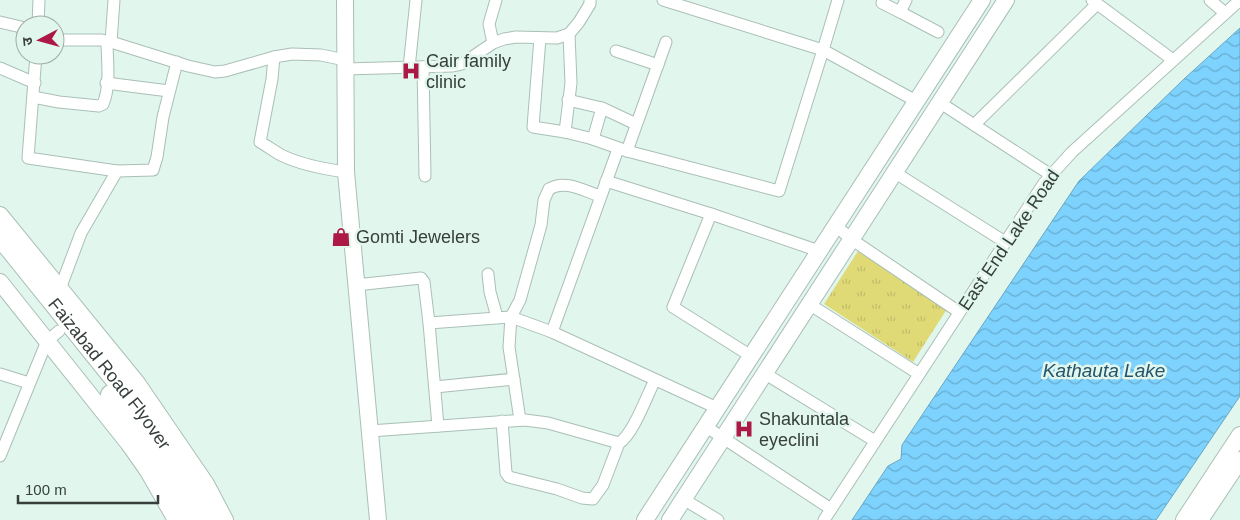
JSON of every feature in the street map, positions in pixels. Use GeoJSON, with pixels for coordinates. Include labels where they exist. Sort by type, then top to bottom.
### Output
{"type":"FeatureCollection","features":[{"type":"Feature","properties":{"kind":"highway"},"geometry":{"type":"LineString","coordinates":[[3,234],[53,336],[121,408],[172,480],[194,520]]}},
{"type":"Feature","properties":{"kind":"highway","name":"Faizabad Road Flyover"},"geometry":{"type":"LineString","coordinates":[[3,234],[140,410],[182,470],[210,520]]}},
{"type":"Feature","properties":{"kind":"street"},"geometry":{"type":"LineString","coordinates":[[38,15],[39,0]]}},
{"type":"Feature","properties":{"kind":"street"},"geometry":{"type":"LineString","coordinates":[[34,97],[98,106],[103,104],[114,0]]}},
{"type":"Feature","properties":{"kind":"street"},"geometry":{"type":"LineString","coordinates":[[345,0],[346,172],[378,520]]}},
{"type":"Feature","properties":{"kind":"street"},"geometry":{"type":"LineString","coordinates":[[409,68],[416,0]]}},
{"type":"Feature","properties":{"kind":"street"},"geometry":{"type":"LineString","coordinates":[[493,43],[489,24],[496,0]]}},
{"type":"Feature","properties":{"kind":"street"},"geometry":{"type":"LineString","coordinates":[[65,40],[109,42],[215,72],[274,57],[304,54],[345,64],[409,68],[453,66],[462,64],[493,43],[516,37],[557,38],[568,34],[579,22],[590,4],[590,0]]}},
{"type":"Feature","properties":{"kind":"street"},"geometry":{"type":"LineString","coordinates":[[663,0],[822,50],[916,101]]}},
{"type":"Feature","properties":{"kind":"street"},"geometry":{"type":"LineString","coordinates":[[540,38],[533,127],[592,139],[622,150],[779,191],[838,0]]}},
{"type":"Feature","properties":{"kind":"street"},"geometry":{"type":"LineString","coordinates":[[900,12],[906,0]]}},
{"type":"Feature","properties":{"kind":"street"},"geometry":{"type":"LineString","coordinates":[[645,520],[982,0]]}},
{"type":"Feature","properties":{"kind":"street"},"geometry":{"type":"LineString","coordinates":[[670,520],[1006,0]]}},
{"type":"Feature","properties":{"kind":"street"},"geometry":{"type":"LineString","coordinates":[[1210,0],[1225,13]]}},
{"type":"Feature","properties":{"kind":"street","name":"East End Lake Road"},"geometry":{"type":"LineString","coordinates":[[824,520],[1044,183],[1072,152],[1240,0]]}},
{"type":"Feature","properties":{"kind":"street"},"geometry":{"type":"LineString","coordinates":[[974,125],[1095,2],[1173,60]]}},
{"type":"Feature","properties":{"kind":"street"},"geometry":{"type":"LineString","coordinates":[[882,3],[938,32]]}},
{"type":"Feature","properties":{"kind":"street"},"geometry":{"type":"LineString","coordinates":[[0,22],[15,26]]}},
{"type":"Feature","properties":{"kind":"street"},"geometry":{"type":"LineString","coordinates":[[565,132],[571,83],[568,34]]}},
{"type":"Feature","properties":{"kind":"street"},"geometry":{"type":"LineString","coordinates":[[552,332],[600,196],[636,124],[666,42]]}},
{"type":"Feature","properties":{"kind":"street"},"geometry":{"type":"LineString","coordinates":[[616,51],[658,66]]}},
{"type":"Feature","properties":{"kind":"street"},"geometry":{"type":"LineString","coordinates":[[274,57],[272,79],[260,142],[281,155],[296,161],[320,168],[346,172]]}},
{"type":"Feature","properties":{"kind":"street"},"geometry":{"type":"LineString","coordinates":[[35,65],[28,158],[117,171],[153,170],[169,91],[177,62]]}},
{"type":"Feature","properties":{"kind":"street"},"geometry":{"type":"LineString","coordinates":[[423,67],[425,176]]}},
{"type":"Feature","properties":{"kind":"street"},"geometry":{"type":"LineString","coordinates":[[0,68],[34,83]]}},
{"type":"Feature","properties":{"kind":"street"},"geometry":{"type":"LineString","coordinates":[[106,83],[169,91]]}},
{"type":"Feature","properties":{"kind":"street"},"geometry":{"type":"LineString","coordinates":[[568,100],[602,108],[636,124]]}},
{"type":"Feature","properties":{"kind":"street"},"geometry":{"type":"LineString","coordinates":[[939,102],[1051,175]]}},
{"type":"Feature","properties":{"kind":"street"},"geometry":{"type":"LineString","coordinates":[[592,139],[602,108]]}},
{"type":"Feature","properties":{"kind":"street"},"geometry":{"type":"LineString","coordinates":[[60,289],[81,233],[117,171]]}},
{"type":"Feature","properties":{"kind":"street"},"geometry":{"type":"LineString","coordinates":[[894,172],[1005,242]]}},
{"type":"Feature","properties":{"kind":"street"},"geometry":{"type":"LineString","coordinates":[[606,181],[819,251]]}},
{"type":"Feature","properties":{"kind":"street"},"geometry":{"type":"LineString","coordinates":[[520,420],[509,347],[511,317],[520,300],[540,225],[544,200],[549,189],[560,185],[572,186],[600,196]]}},
{"type":"Feature","properties":{"kind":"street"},"geometry":{"type":"LineString","coordinates":[[711,214],[673,307],[751,356]]}},
{"type":"Feature","properties":{"kind":"street"},"geometry":{"type":"LineString","coordinates":[[835,225],[851,239],[959,312]]}},
{"type":"Feature","properties":{"kind":"street"},"geometry":{"type":"LineString","coordinates":[[3,234],[60,289],[137,383],[206,484],[225,520]]}},
{"type":"Feature","properties":{"kind":"street"},"geometry":{"type":"LineString","coordinates":[[488,274],[490,292],[497,317]]}},
{"type":"Feature","properties":{"kind":"street"},"geometry":{"type":"LineString","coordinates":[[356,285],[421,278],[424,282],[438,426]]}},
{"type":"Feature","properties":{"kind":"street"},"geometry":{"type":"LineString","coordinates":[[0,282],[53,336],[148,471],[176,520]]}},
{"type":"Feature","properties":{"kind":"street"},"geometry":{"type":"LineString","coordinates":[[809,304],[919,374]]}},
{"type":"Feature","properties":{"kind":"street"},"geometry":{"type":"LineString","coordinates":[[429,323],[511,317],[552,332],[717,408]]}},
{"type":"Feature","properties":{"kind":"street"},"geometry":{"type":"LineString","coordinates":[[0,456],[29,383],[53,336]]}},
{"type":"Feature","properties":{"kind":"street"},"geometry":{"type":"LineString","coordinates":[[0,374],[29,383]]}},
{"type":"Feature","properties":{"kind":"street"},"geometry":{"type":"LineString","coordinates":[[764,374],[875,441]]}},
{"type":"Feature","properties":{"kind":"street"},"geometry":{"type":"LineString","coordinates":[[435,387],[514,378]]}},
{"type":"Feature","properties":{"kind":"street"},"geometry":{"type":"LineString","coordinates":[[502,421],[506,473],[509,477],[582,498],[593,499],[603,485],[619,443],[625,439],[655,380]]}},
{"type":"Feature","properties":{"kind":"street"},"geometry":{"type":"LineString","coordinates":[[370,431],[520,420],[548,423],[619,443]]}},
{"type":"Feature","properties":{"kind":"street"},"geometry":{"type":"LineString","coordinates":[[705,426],[831,509]]}},
{"type":"Feature","properties":{"kind":"street"},"geometry":{"type":"LineString","coordinates":[[1184,520],[1240,435]]}},
{"type":"Feature","properties":{"kind":"street"},"geometry":{"type":"LineString","coordinates":[[1200,520],[1240,460]]}},
{"type":"Feature","properties":{"kind":"street"},"geometry":{"type":"LineString","coordinates":[[683,499],[718,520]]}},
{"type":"Feature","properties":{"kind":"green space"},"geometry":{"type":"Polygon","coordinates":[[[858,251],[947,309],[913,362],[824,304],[858,251]]]}},
{"type":"Feature","properties":{"kind":"water","name":"Kathauta Lake"},"geometry":{"type":"Polygon","coordinates":[[[1240,28],[1240,396],[1156,520],[852,520],[888,466],[901,459],[902,445],[1079,181],[1184,79],[1240,28]]]}},
{"type":"Feature","properties":{"kind":"place","name":"Cair family clinic"},"geometry":{"type":"Point","coordinates":[411,71]}},
{"type":"Feature","properties":{"kind":"place","name":"Gomti Jewelers"},"geometry":{"type":"Point","coordinates":[341,237]}},
{"type":"Feature","properties":{"kind":"place","name":"Shakuntala eyeclini"},"geometry":{"type":"Point","coordinates":[744,429]}}]}
